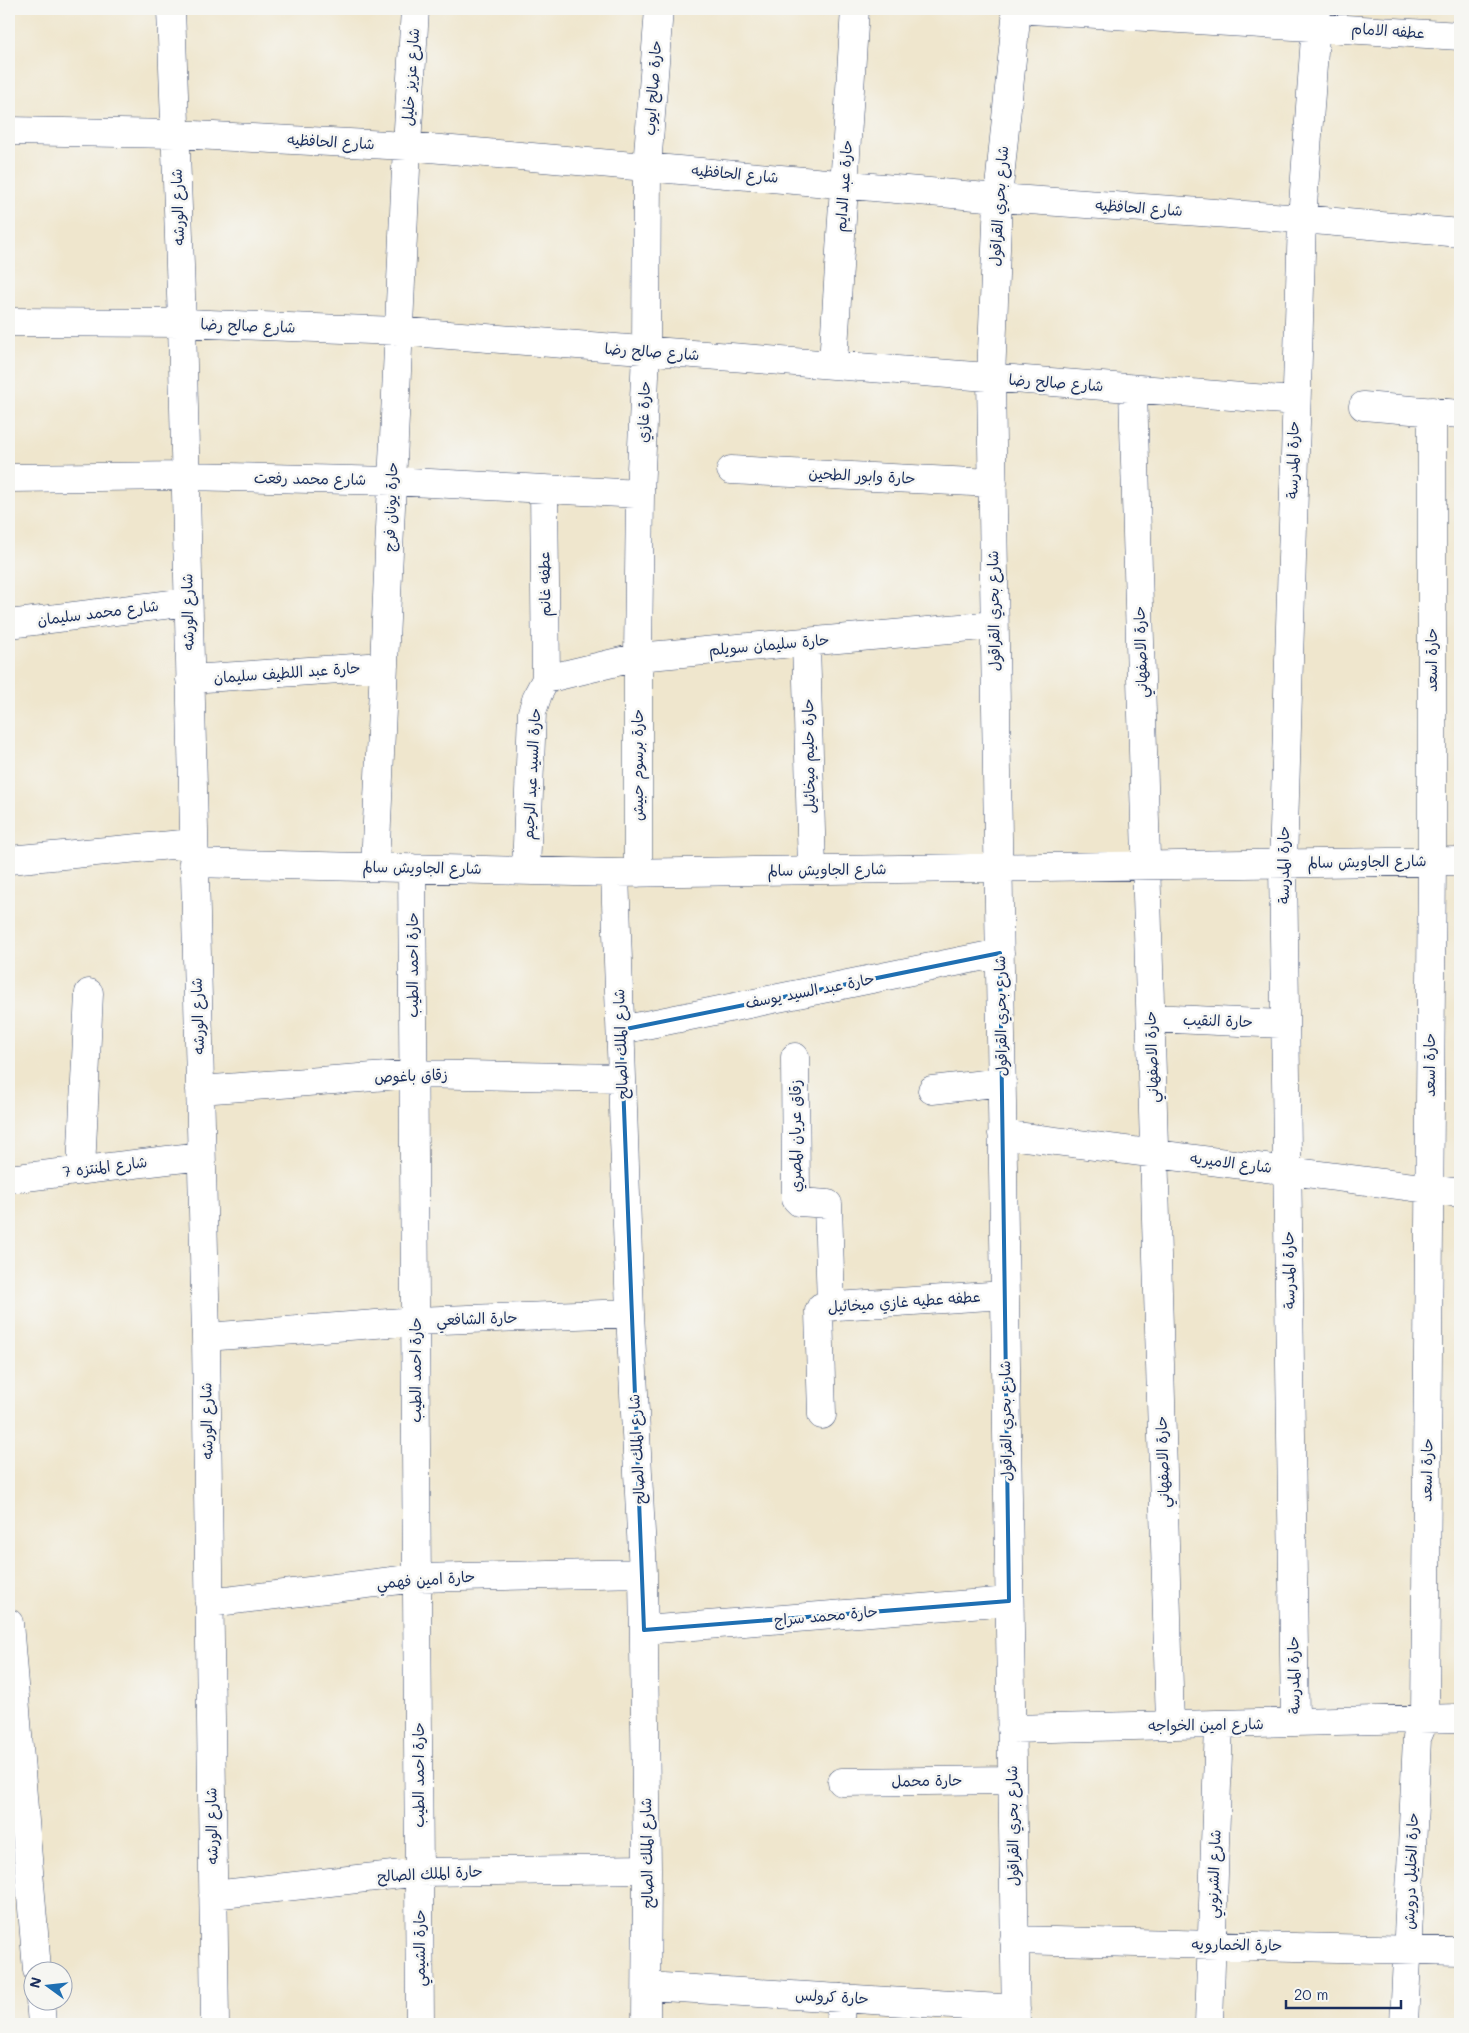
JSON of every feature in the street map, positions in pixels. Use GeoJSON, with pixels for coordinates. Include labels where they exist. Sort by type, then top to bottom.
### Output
{"type":"FeatureCollection","features":[{"type":"Feature","properties":{"kind":"street","name":"شارع الورشه"},"geometry":{"type":"LineString","coordinates":[[172,9],[186,476],[200,1156],[206,1337],[214,2024]]}},
{"type":"Feature","properties":{"kind":"street","name":"شارع عزيز خليل"},"geometry":{"type":"LineString","coordinates":[[407,146],[415,9]]}},
{"type":"Feature","properties":{"kind":"street","name":"حارة صالح ايوب"},"geometry":{"type":"LineString","coordinates":[[647,167],[659,9]]}},
{"type":"Feature","properties":{"kind":"street","name":"حارة عبد الدايم"},"geometry":{"type":"LineString","coordinates":[[833,364],[855,9]]}},
{"type":"Feature","properties":{"kind":"street","name":"عطفه الامام"},"geometry":{"type":"LineString","coordinates":[[1016,9],[1317,17],[1460,36]]}},
{"type":"Feature","properties":{"kind":"street","name":"شارع بحري القراقول"},"geometry":{"type":"LineString","coordinates":[[1016,9],[998,198],[991,378],[1016,2016]]}},
{"type":"Feature","properties":{"kind":"street","name":"حارة المدرسة"},"geometry":{"type":"LineString","coordinates":[[1295,1722],[1283,864],[1295,401],[1302,219],[1317,17]]}},
{"type":"Feature","properties":{"kind":"street","name":"شارع الحافظيه"},"geometry":{"type":"LineString","coordinates":[[9,131],[175,134],[407,146],[998,198],[1302,219],[1460,233]]}},
{"type":"Feature","properties":{"kind":"street","name":"حارة يونان فرج"},"geometry":{"type":"LineString","coordinates":[[375,867],[407,146]]}},
{"type":"Feature","properties":{"kind":"street","name":"حارة غازي"},"geometry":{"type":"LineString","coordinates":[[638,658],[640,494],[646,352],[647,167]]}},
{"type":"Feature","properties":{"kind":"street","name":"شارع صالح رضا"},"geometry":{"type":"LineString","coordinates":[[9,322],[182,323],[398,331],[646,352],[833,364],[1295,401]]}},
{"type":"Feature","properties":{"kind":"street","name":"حارة الاصفهاني"},"geometry":{"type":"LineString","coordinates":[[1133,389],[1170,1726]]}},
{"type":"Feature","properties":{"kind":"street"},"geometry":{"type":"LineString","coordinates":[[1363,406],[1460,414]]}},
{"type":"Feature","properties":{"kind":"street","name":"حارة اسعد"},"geometry":{"type":"LineString","coordinates":[[1424,1718],[1432,861],[1432,412]]}},
{"type":"Feature","properties":{"kind":"street","name":"حارة وابور الطحين"},"geometry":{"type":"LineString","coordinates":[[731,470],[993,483]]}},
{"type":"Feature","properties":{"kind":"street","name":"شارع محمد رفعت"},"geometry":{"type":"LineString","coordinates":[[9,478],[186,476],[392,481],[640,494]]}},
{"type":"Feature","properties":{"kind":"street","name":"عطفه غانم"},"geometry":{"type":"LineString","coordinates":[[544,489],[546,679]]}},
{"type":"Feature","properties":{"kind":"street","name":"شارع محمد سليمان"},"geometry":{"type":"LineString","coordinates":[[9,624],[188,602]]}},
{"type":"Feature","properties":{"kind":"street","name":"حارة سليمان سويلم"},"geometry":{"type":"LineString","coordinates":[[546,679],[638,658],[994,625]]}},
{"type":"Feature","properties":{"kind":"street","name":"حارة حليم ميخائيل"},"geometry":{"type":"LineString","coordinates":[[806,642],[812,870]]}},
{"type":"Feature","properties":{"kind":"street","name":"حارة برسوم حبيش"},"geometry":{"type":"LineString","coordinates":[[627,873],[638,658]]}},
{"type":"Feature","properties":{"kind":"street","name":"حارة عبد اللطيف سليمان"},"geometry":{"type":"LineString","coordinates":[[190,679],[384,666]]}},
{"type":"Feature","properties":{"kind":"street","name":"حارة السيد عبد الرحيم"},"geometry":{"type":"LineString","coordinates":[[526,871],[532,712],[538,694],[546,679]]}},
{"type":"Feature","properties":{"kind":"street","name":"شارع الجاويش سالم"},"geometry":{"type":"LineString","coordinates":[[9,860],[193,853],[375,867],[627,873],[1460,861]]}},
{"type":"Feature","properties":{"kind":"street","name":"حارة احمد الطيب"},"geometry":{"type":"LineString","coordinates":[[412,868],[420,1872]]}},
{"type":"Feature","properties":{"kind":"street","name":"شارع الملك الصالح"},"geometry":{"type":"LineString","coordinates":[[627,873],[621,1030],[630,1313],[643,1573],[647,1869],[646,2024]]}},
{"type":"Feature","properties":{"kind":"street","name":"حارة عبد السيد يوسف"},"geometry":{"type":"LineString","coordinates":[[621,1030],[1000,953]]}},
{"type":"Feature","properties":{"kind":"street"},"geometry":{"type":"LineString","coordinates":[[81,1170],[89,993]]}},
{"type":"Feature","properties":{"kind":"street","name":"حارة النقيب"},"geometry":{"type":"LineString","coordinates":[[1151,1018],[1285,1024]]}},
{"type":"Feature","properties":{"kind":"street","name":"زقاق عريان المصري"},"geometry":{"type":"LineString","coordinates":[[796,1057],[796,1199],[800,1202],[828,1204],[831,1307]]}},
{"type":"Feature","properties":{"kind":"street","name":"زقاق باغوص"},"geometry":{"type":"LineString","coordinates":[[200,1090],[414,1074],[622,1078]]}},
{"type":"Feature","properties":{"kind":"street"},"geometry":{"type":"LineString","coordinates":[[932,1090],[1002,1082]]}},
{"type":"Feature","properties":{"kind":"street","name":"شارع الاميريه"},"geometry":{"type":"LineString","coordinates":[[1002,1134],[1460,1193]]}},
{"type":"Feature","properties":{"kind":"street","name":"شارع المنتزه 7"},"geometry":{"type":"LineString","coordinates":[[9,1178],[200,1156]]}},
{"type":"Feature","properties":{"kind":"street","name":"عطفه عطيه غازي ميخائيل"},"geometry":{"type":"LineString","coordinates":[[822,1415],[819,1311],[821,1308],[1005,1295]]}},
{"type":"Feature","properties":{"kind":"street","name":"حارة الشافعي"},"geometry":{"type":"LineString","coordinates":[[206,1337],[415,1321],[630,1313]]}},
{"type":"Feature","properties":{"kind":"street","name":"حارة امين فهمي"},"geometry":{"type":"LineString","coordinates":[[209,1603],[417,1578],[643,1573]]}},
{"type":"Feature","properties":{"kind":"street","name":"حارة محمد سراج"},"geometry":{"type":"LineString","coordinates":[[644,1630],[1009,1601]]}},
{"type":"Feature","properties":{"kind":"street"},"geometry":{"type":"LineString","coordinates":[[9,1623],[36,1960]]}},
{"type":"Feature","properties":{"kind":"street","name":"حارة الخليل درويش"},"geometry":{"type":"LineString","coordinates":[[1404,2024],[1417,1738],[1424,1718]]}},
{"type":"Feature","properties":{"kind":"street","name":"شارع امين الخواجه"},"geometry":{"type":"LineString","coordinates":[[1012,1729],[1460,1718]]}},
{"type":"Feature","properties":{"kind":"street","name":"شارع الشرنوبي"},"geometry":{"type":"LineString","coordinates":[[1209,2024],[1219,1724]]}},
{"type":"Feature","properties":{"kind":"street","name":"حارة محمل"},"geometry":{"type":"LineString","coordinates":[[842,1782],[1012,1780]]}},
{"type":"Feature","properties":{"kind":"street","name":"حارة الملك الصالح"},"geometry":{"type":"LineString","coordinates":[[213,1895],[420,1872],[647,1869]]}},
{"type":"Feature","properties":{"kind":"street","name":"حارة الشيمي"},"geometry":{"type":"LineString","coordinates":[[420,1872],[420,2024]]}},
{"type":"Feature","properties":{"kind":"street","name":"حارة الخمارويه"},"geometry":{"type":"LineString","coordinates":[[1014,1940],[1460,1951]]}},
{"type":"Feature","properties":{"kind":"street","name":"حارة كرولس"},"geometry":{"type":"LineString","coordinates":[[647,1986],[840,2011],[1016,2016]]}},
{"type":"Feature","properties":{"kind":"street"},"geometry":{"type":"LineString","coordinates":[[41,2010],[42,2024]]}},
{"type":"Feature","properties":{"kind":"highlighted area"},"geometry":{"type":"Polygon","coordinates":[[[1000,953],[1009,1601],[644,1630],[621,1030],[1000,953]]]}}]}
